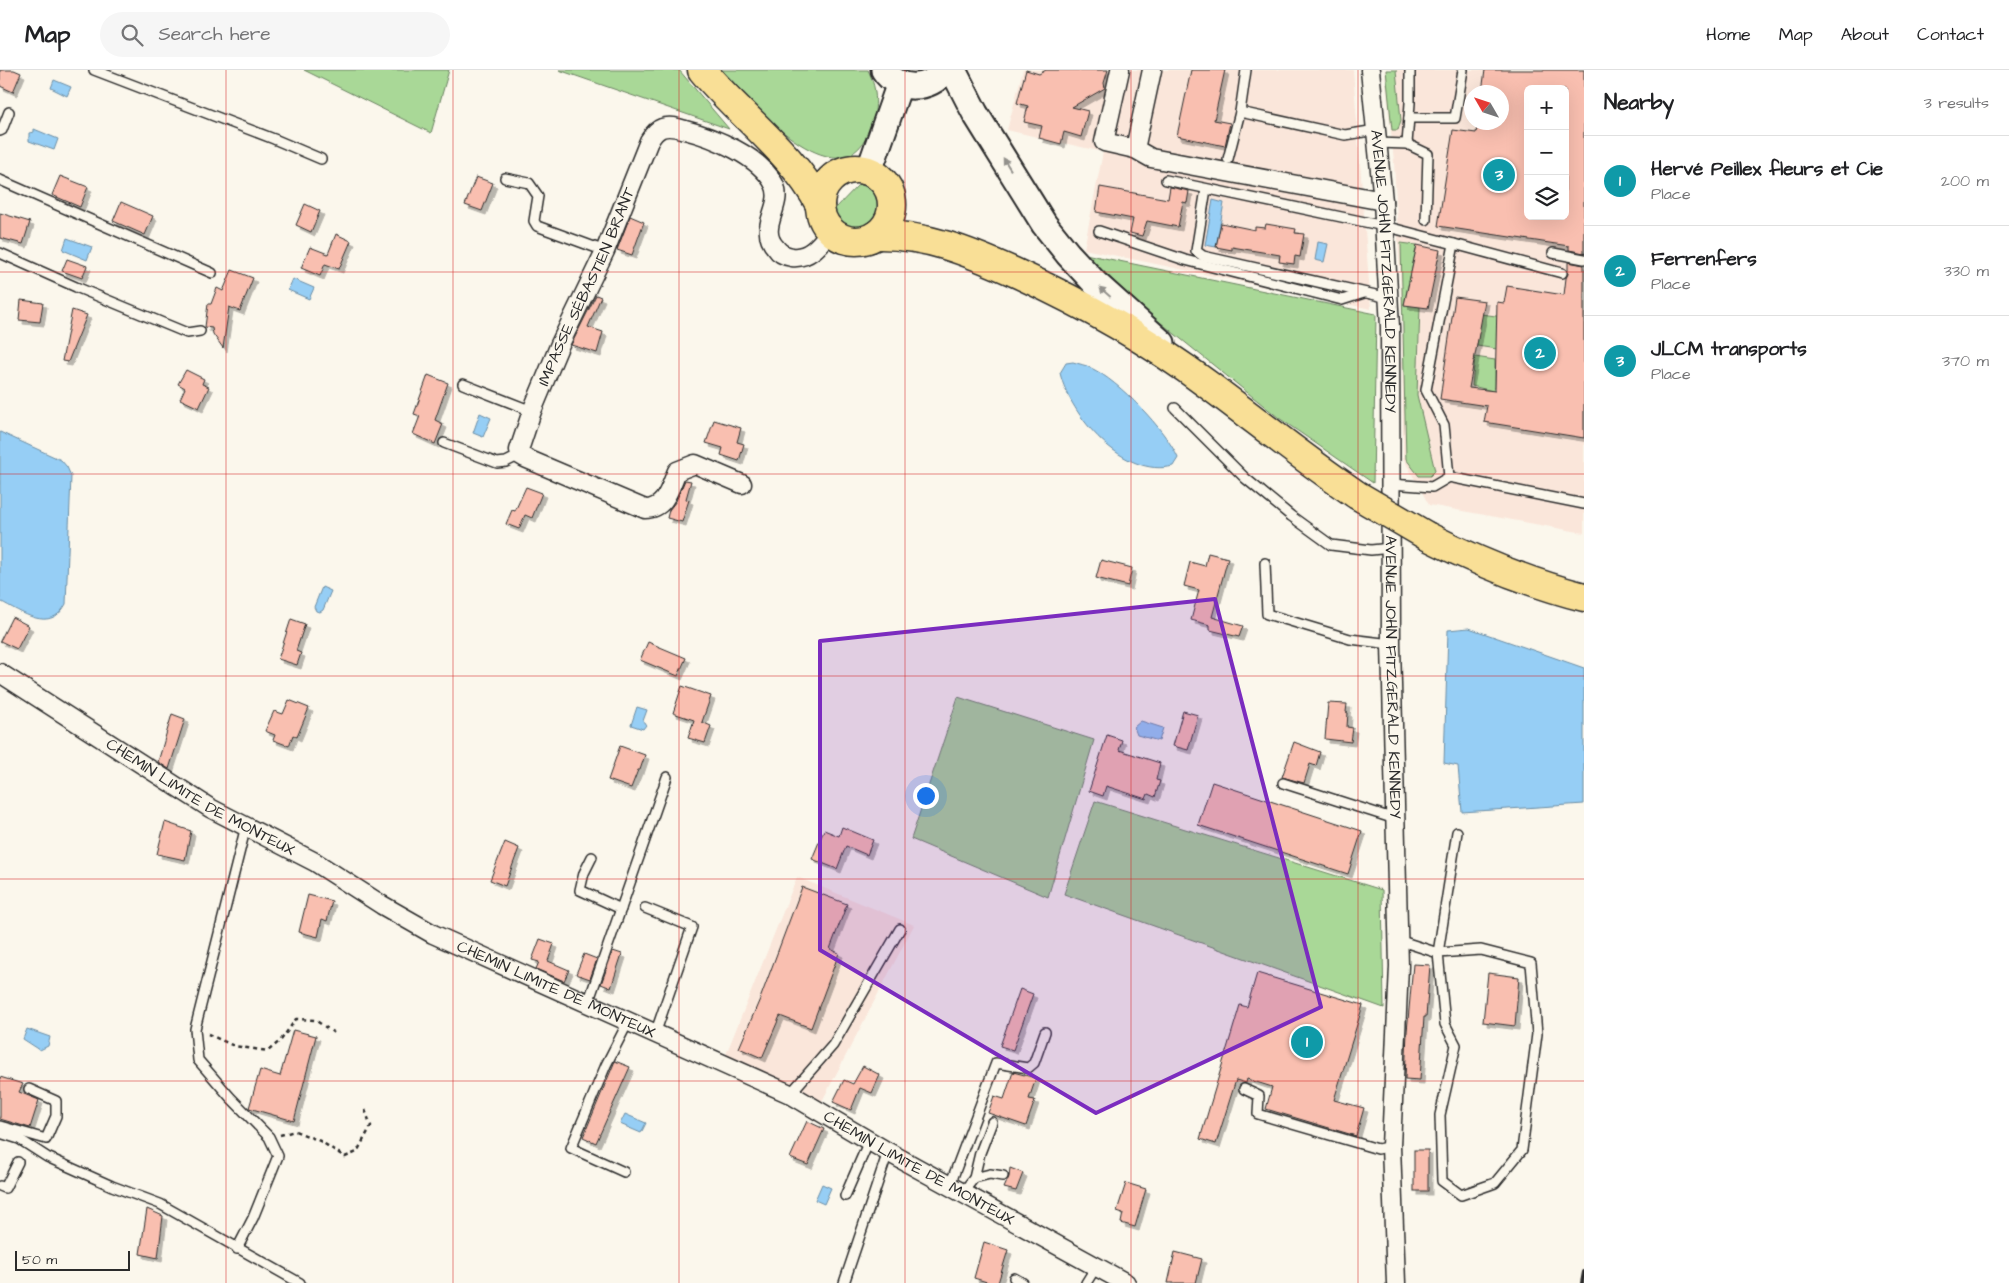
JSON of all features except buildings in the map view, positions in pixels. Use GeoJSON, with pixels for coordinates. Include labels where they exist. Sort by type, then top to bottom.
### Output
{"type":"FeatureCollection","features":[{"type":"Feature","properties":{"kind":"main road"},"geometry":{"type":"LineString","coordinates":[[702,70],[728,100],[771,140],[810,187],[820,205],[822,216],[831,231],[844,239],[855,241],[866,240],[876,235],[884,228],[890,218],[892,199]]}},
{"type":"Feature","properties":{"kind":"main road"},"geometry":{"type":"LineString","coordinates":[[869,171],[892,77],[916,86],[934,80],[944,70]]}},
{"type":"Feature","properties":{"kind":"main road"},"geometry":{"type":"LineString","coordinates":[[953,70],[980,121],[1044,224],[1068,254],[1095,283],[1207,383],[1316,468],[1356,495],[1427,536],[1488,566],[1548,588],[1584,597]]}},
{"type":"Feature","properties":{"kind":"main road"},"geometry":{"type":"LineString","coordinates":[[771,140],[817,164],[841,172]]}},
{"type":"Feature","properties":{"kind":"main road"},"geometry":{"type":"LineString","coordinates":[[820,205],[827,183],[841,172],[857,168],[869,171],[879,176],[886,185],[892,199],[902,210],[951,246]]}},
{"type":"Feature","properties":{"kind":"main road"},"geometry":{"type":"LineString","coordinates":[[876,235],[905,236],[951,246],[1045,286],[1093,310],[1207,383]]}},
{"type":"Feature","properties":{"kind":"street"},"geometry":{"type":"LineString","coordinates":[[1120,70],[1104,142],[1135,149],[1151,158],[1383,201]]}},
{"type":"Feature","properties":{"kind":"street"},"geometry":{"type":"LineString","coordinates":[[1135,149],[1152,70]]}},
{"type":"Feature","properties":{"kind":"street","name":"AVENUE JOHN FITZGERALD KENNEDY"},"geometry":{"type":"LineString","coordinates":[[1370,70],[1383,201],[1390,327],[1391,644],[1399,966],[1391,1146],[1396,1283]]}},
{"type":"Feature","properties":{"kind":"street","name":"IMPASSE SÉBASTIEN BRANT"},"geometry":{"type":"LineString","coordinates":[[520,455],[519,450],[532,411],[560,344],[605,251],[649,141],[654,133],[663,128],[671,127],[719,140],[746,156],[768,174],[775,186],[777,197],[775,208],[768,223],[768,234],[771,244],[779,252],[791,257],[803,256],[813,251],[831,231]]}},
{"type":"Feature","properties":{"kind":"street"},"geometry":{"type":"LineString","coordinates":[[520,455],[645,509],[654,509],[663,502],[678,471],[695,464],[742,484]]}},
{"type":"Feature","properties":{"kind":"street","name":"CHEMIN LIMITE DE MONTEUX"},"geometry":{"type":"LineString","coordinates":[[0,673],[210,808],[315,862],[433,934],[790,1094],[888,1152],[957,1188],[1126,1283]]}},
{"type":"Feature","properties":{"kind":"lane"},"geometry":{"type":"LineString","coordinates":[[94,70],[274,139],[320,159]]}},
{"type":"Feature","properties":{"kind":"lane"},"geometry":{"type":"LineString","coordinates":[[1228,159],[1240,112],[1246,70]]}},
{"type":"Feature","properties":{"kind":"lane"},"geometry":{"type":"LineString","coordinates":[[1407,144],[1410,70]]}},
{"type":"Feature","properties":{"kind":"lane"},"geometry":{"type":"LineString","coordinates":[[1409,118],[1454,118],[1463,70]]}},
{"type":"Feature","properties":{"kind":"lane"},"geometry":{"type":"LineString","coordinates":[[0,130],[2,130],[9,112]]}},
{"type":"Feature","properties":{"kind":"lane"},"geometry":{"type":"LineString","coordinates":[[1240,112],[1345,135],[1377,137],[1407,144],[1428,154],[1426,220]]}},
{"type":"Feature","properties":{"kind":"lane"},"geometry":{"type":"LineString","coordinates":[[505,178],[529,183],[538,196],[534,221],[537,226],[605,251]]}},
{"type":"Feature","properties":{"kind":"lane"},"geometry":{"type":"LineString","coordinates":[[0,180],[212,273]]}},
{"type":"Feature","properties":{"kind":"lane"},"geometry":{"type":"LineString","coordinates":[[1166,180],[1384,226],[1562,273]]}},
{"type":"Feature","properties":{"kind":"lane"},"geometry":{"type":"LineString","coordinates":[[1206,189],[1196,251],[1203,256],[1389,298]]}},
{"type":"Feature","properties":{"kind":"lane"},"geometry":{"type":"LineString","coordinates":[[1099,231],[1185,260],[1342,300],[1364,293]]}},
{"type":"Feature","properties":{"kind":"lane"},"geometry":{"type":"LineString","coordinates":[[1449,477],[1444,425],[1426,390],[1454,244]]}},
{"type":"Feature","properties":{"kind":"lane"},"geometry":{"type":"LineString","coordinates":[[0,253],[187,333],[200,331]]}},
{"type":"Feature","properties":{"kind":"lane"},"geometry":{"type":"LineString","coordinates":[[1552,254],[1584,259]]}},
{"type":"Feature","properties":{"kind":"lane"},"geometry":{"type":"LineString","coordinates":[[463,384],[532,411]]}},
{"type":"Feature","properties":{"kind":"lane"},"geometry":{"type":"LineString","coordinates":[[1175,408],[1245,478],[1291,516],[1331,545],[1371,550],[1391,548]]}},
{"type":"Feature","properties":{"kind":"lane"},"geometry":{"type":"LineString","coordinates":[[444,444],[497,463],[506,462],[520,455]]}},
{"type":"Feature","properties":{"kind":"lane"},"geometry":{"type":"LineString","coordinates":[[1391,484],[1432,488],[1449,477],[1584,504]]}},
{"type":"Feature","properties":{"kind":"lane"},"geometry":{"type":"LineString","coordinates":[[1265,563],[1267,614],[1350,639],[1391,644]]}},
{"type":"Feature","properties":{"kind":"lane"},"geometry":{"type":"LineString","coordinates":[[588,1003],[667,777]]}},
{"type":"Feature","properties":{"kind":"lane"},"geometry":{"type":"LineString","coordinates":[[1283,783],[1395,819]]}},
{"type":"Feature","properties":{"kind":"lane"},"geometry":{"type":"LineString","coordinates":[[238,1248],[253,1218],[278,1156],[269,1137],[230,1097],[198,1060],[195,1029],[246,826]]}},
{"type":"Feature","properties":{"kind":"lane"},"geometry":{"type":"LineString","coordinates":[[1398,940],[1438,953],[1481,950],[1531,963],[1537,1034],[1522,1150],[1495,1183],[1461,1195],[1442,1181],[1440,1115],[1456,1046],[1445,1024],[1438,953],[1457,832]]}},
{"type":"Feature","properties":{"kind":"lane"},"geometry":{"type":"LineString","coordinates":[[592,856],[584,873],[580,890],[621,909]]}},
{"type":"Feature","properties":{"kind":"lane"},"geometry":{"type":"LineString","coordinates":[[645,908],[692,927],[655,1034]]}},
{"type":"Feature","properties":{"kind":"lane"},"geometry":{"type":"LineString","coordinates":[[790,1094],[834,1045],[900,929]]}},
{"type":"Feature","properties":{"kind":"lane"},"geometry":{"type":"LineString","coordinates":[[624,1172],[571,1148],[606,1065],[628,1022]]}},
{"type":"Feature","properties":{"kind":"lane"},"geometry":{"type":"LineString","coordinates":[[957,1188],[996,1064],[1028,1068],[1034,1063],[1044,1032]]}},
{"type":"Feature","properties":{"kind":"lane"},"geometry":{"type":"LineString","coordinates":[[0,1126],[46,1139],[56,1116],[56,1101],[29,1089]]}},
{"type":"Feature","properties":{"kind":"lane"},"geometry":{"type":"LineString","coordinates":[[1244,1089],[1259,1096],[1258,1114],[1378,1149],[1391,1146]]}},
{"type":"Feature","properties":{"kind":"lane"},"geometry":{"type":"LineString","coordinates":[[974,1178],[980,1153],[992,1122]]}},
{"type":"Feature","properties":{"kind":"lane"},"geometry":{"type":"LineString","coordinates":[[0,1133],[19,1139],[55,1161],[112,1186],[160,1204],[300,1283]]}},
{"type":"Feature","properties":{"kind":"lane"},"geometry":{"type":"LineString","coordinates":[[845,1196],[869,1141]]}},
{"type":"Feature","properties":{"kind":"lane"},"geometry":{"type":"LineString","coordinates":[[844,1283],[888,1152]]}},
{"type":"Feature","properties":{"kind":"lane"},"geometry":{"type":"LineString","coordinates":[[0,1186],[5,1188],[18,1162]]}},
{"type":"Feature","properties":{"kind":"lane"},"geometry":{"type":"LineString","coordinates":[[957,1188],[974,1178],[990,1174],[1003,1176]]}},
{"type":"Feature","properties":{"kind":"lane"},"geometry":{"type":"LineString","coordinates":[[1086,1283],[1096,1267]]}},
{"type":"Feature","properties":{"kind":"lane"},"geometry":{"type":"LineString","coordinates":[[1014,1278],[1023,1283]]}},
{"type":"Feature","properties":{"kind":"path"},"geometry":{"type":"LineString","coordinates":[[195,1029],[234,1046],[268,1052],[281,1040],[296,1019],[315,1020],[334,1033]]}},
{"type":"Feature","properties":{"kind":"path"},"geometry":{"type":"LineString","coordinates":[[269,1137],[295,1131],[320,1141],[345,1157],[357,1152],[371,1126],[364,1107]]}},
{"type":"Feature","properties":{"kind":"highlighted area"},"geometry":{"type":"Polygon","coordinates":[[[1215,599],[1321,1007],[1096,1113],[820,950],[820,641],[1215,599]]]}},
{"type":"Feature","properties":{"kind":"shaded area"},"geometry":{"type":"Polygon","coordinates":[[[1023,70],[1353,70],[1371,309],[1084,249],[1103,152],[1007,130],[1023,70]]]}},
{"type":"Feature","properties":{"kind":"shaded area"},"geometry":{"type":"Polygon","coordinates":[[[1385,70],[1584,70],[1584,533],[1429,505],[1403,458],[1402,311],[1394,162],[1385,70]]]}},
{"type":"Feature","properties":{"kind":"shaded area"},"geometry":{"type":"Polygon","coordinates":[[[797,877],[914,925],[820,1105],[725,1057],[797,877]]]}},
{"type":"Feature","properties":{"kind":"green space"},"geometry":{"type":"Polygon","coordinates":[[[304,70],[449,70],[431,133],[304,70]]]}},
{"type":"Feature","properties":{"kind":"green space"},"geometry":{"type":"Polygon","coordinates":[[[559,70],[679,70],[729,129],[559,70]]]}},
{"type":"Feature","properties":{"kind":"green space"},"geometry":{"type":"Polygon","coordinates":[[[719,70],[868,70],[874,85],[876,101],[869,132],[855,151],[836,157],[815,152],[793,139],[771,122],[719,70]]]}},
{"type":"Feature","properties":{"kind":"green space"},"geometry":{"type":"Polygon","coordinates":[[[1386,70],[1396,70],[1401,120],[1398,130],[1392,130],[1386,70]]]}},
{"type":"Feature","properties":{"kind":"green space"},"geometry":{"type":"Polygon","coordinates":[[[859,184],[873,192],[878,202],[877,212],[870,221],[861,227],[851,228],[841,223],[834,210],[859,184]]]}},
{"type":"Feature","properties":{"kind":"green space"},"geometry":{"type":"Polygon","coordinates":[[[1401,243],[1417,245],[1404,304],[1420,307],[1417,395],[1435,471],[1430,476],[1419,476],[1406,459],[1401,243]]]}},
{"type":"Feature","properties":{"kind":"green space"},"geometry":{"type":"Polygon","coordinates":[[[1085,254],[1376,314],[1373,483],[1279,418],[1145,310],[1085,254]]]}},
{"type":"Feature","properties":{"kind":"green space"},"geometry":{"type":"Polygon","coordinates":[[[1481,314],[1503,317],[1497,349],[1477,346],[1481,314]]]}},
{"type":"Feature","properties":{"kind":"green space"},"geometry":{"type":"Polygon","coordinates":[[[1475,357],[1495,360],[1495,387],[1493,391],[1472,386],[1475,357]]]}},
{"type":"Feature","properties":{"kind":"green space"},"geometry":{"type":"Polygon","coordinates":[[[958,697],[1094,740],[1048,897],[911,839],[958,697]]]}},
{"type":"Feature","properties":{"kind":"green space"},"geometry":{"type":"Polygon","coordinates":[[[1095,801],[1382,890],[1384,1008],[1064,894],[1095,801]]]}},
{"type":"Feature","properties":{"kind":"water"},"geometry":{"type":"Polygon","coordinates":[[[54,80],[71,87],[67,96],[51,88],[54,80]]]}},
{"type":"Feature","properties":{"kind":"water"},"geometry":{"type":"Polygon","coordinates":[[[34,129],[58,139],[54,150],[29,141],[29,133],[34,132],[34,129]]]}},
{"type":"Feature","properties":{"kind":"water"},"geometry":{"type":"Polygon","coordinates":[[[1213,200],[1224,203],[1216,247],[1205,245],[1213,200]]]}},
{"type":"Feature","properties":{"kind":"water"},"geometry":{"type":"Polygon","coordinates":[[[67,238],[92,247],[87,260],[63,250],[67,238]]]}},
{"type":"Feature","properties":{"kind":"water"},"geometry":{"type":"Polygon","coordinates":[[[1318,242],[1328,244],[1324,262],[1315,260],[1318,242]]]}},
{"type":"Feature","properties":{"kind":"water"},"geometry":{"type":"Polygon","coordinates":[[[293,279],[314,288],[309,299],[288,290],[293,279]]]}},
{"type":"Feature","properties":{"kind":"water"},"geometry":{"type":"Polygon","coordinates":[[[1073,362],[1102,374],[1140,407],[1172,447],[1178,458],[1173,466],[1154,468],[1136,463],[1118,454],[1102,441],[1075,408],[1066,390],[1060,373],[1066,363],[1073,362]]]}},
{"type":"Feature","properties":{"kind":"water"},"geometry":{"type":"Polygon","coordinates":[[[480,413],[491,418],[483,437],[473,433],[480,413]]]}},
{"type":"Feature","properties":{"kind":"water"},"geometry":{"type":"Polygon","coordinates":[[[0,432],[61,460],[71,476],[66,604],[52,618],[35,618],[0,601],[0,432]]]}},
{"type":"Feature","properties":{"kind":"water"},"geometry":{"type":"Polygon","coordinates":[[[322,587],[331,591],[323,610],[320,612],[316,611],[314,607],[322,587]]]}},
{"type":"Feature","properties":{"kind":"water"},"geometry":{"type":"Polygon","coordinates":[[[1469,628],[1584,668],[1584,804],[1462,812],[1458,766],[1444,763],[1448,630],[1469,628]]]}},
{"type":"Feature","properties":{"kind":"water"},"geometry":{"type":"Polygon","coordinates":[[[637,707],[647,710],[643,721],[646,725],[643,729],[631,725],[637,707]]]}},
{"type":"Feature","properties":{"kind":"water"},"geometry":{"type":"Polygon","coordinates":[[[1141,721],[1163,728],[1159,741],[1137,735],[1134,727],[1141,721]]]}},
{"type":"Feature","properties":{"kind":"water"},"geometry":{"type":"Polygon","coordinates":[[[27,1029],[50,1037],[48,1046],[40,1050],[23,1039],[27,1029]]]}},
{"type":"Feature","properties":{"kind":"water"},"geometry":{"type":"Polygon","coordinates":[[[625,1114],[646,1123],[641,1133],[620,1124],[625,1114]]]}},
{"type":"Feature","properties":{"kind":"water"},"geometry":{"type":"Polygon","coordinates":[[[822,1184],[831,1188],[824,1204],[815,1200],[822,1184]]]}},
{"type":"Feature","properties":{"kind":"railway"},"geometry":{"type":"LineString","coordinates":[[1582,1283],[1584,1272]]}},
{"type":"Feature","properties":{"kind":"place","name":"JLCM transports"},"geometry":{"type":"Point","coordinates":[1499,175]}},
{"type":"Feature","properties":{"kind":"place","name":"Ferrenfers"},"geometry":{"type":"Point","coordinates":[1540,353]}},
{"type":"Feature","properties":{"kind":"place","name":"Hervé Peillex fleurs et Cie"},"geometry":{"type":"Point","coordinates":[1307,1042]}}]}
